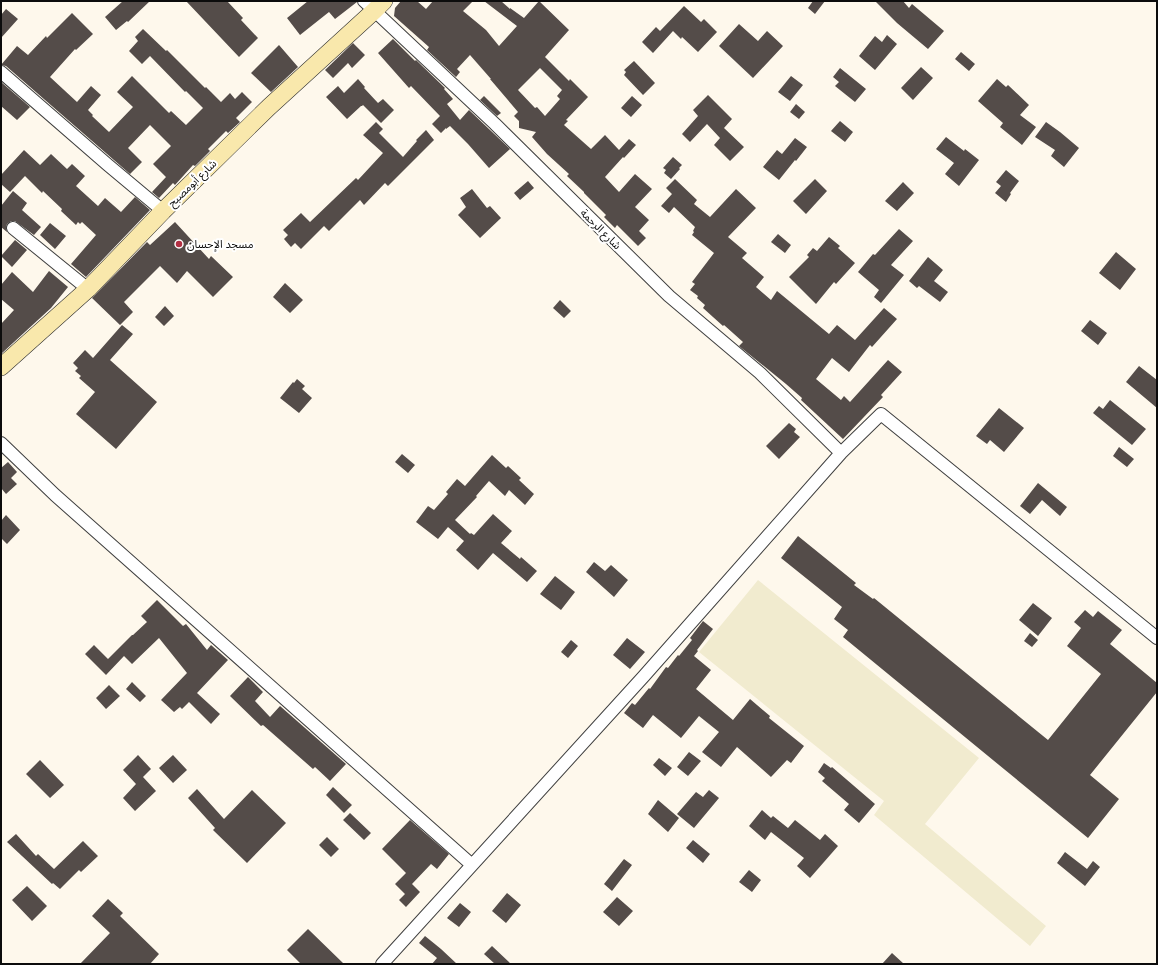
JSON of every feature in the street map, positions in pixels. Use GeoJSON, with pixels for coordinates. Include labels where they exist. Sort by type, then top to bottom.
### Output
{"type":"FeatureCollection","features":[{"type":"Feature","properties":{"kind":"street","name":"شارع أبومصبح"},"geometry":{"type":"LineString","coordinates":[[1,367],[88,289],[163,210],[374,4]]}},
{"type":"Feature","properties":{"kind":"street","name":"شارع الرحمة"},"geometry":{"type":"LineString","coordinates":[[374,4],[670,296],[760,373],[840,453]]}},
{"type":"Feature","properties":{"kind":"street"},"geometry":{"type":"LineString","coordinates":[[1,72],[108,165],[163,210]]}},
{"type":"Feature","properties":{"kind":"street"},"geometry":{"type":"LineString","coordinates":[[12,228],[88,289]]}},
{"type":"Feature","properties":{"kind":"street"},"geometry":{"type":"LineString","coordinates":[[382,964],[644,676],[840,453],[881,414],[1157,638]]}},
{"type":"Feature","properties":{"kind":"street"},"geometry":{"type":"LineString","coordinates":[[1,443],[55,495],[472,865]]}},
{"type":"Feature","properties":{"kind":"shaded area"},"geometry":{"type":"Polygon","coordinates":[[[758,580],[979,758],[925,824],[1046,926],[1030,946],[874,815],[884,801],[699,652],[758,580]]]}},
{"type":"Feature","properties":{"kind":"building"},"geometry":{"type":"Polygon","coordinates":[[[123,1],[150,1],[128,22],[127,21],[116,30],[105,17],[123,1]]]}},
{"type":"Feature","properties":{"kind":"building"},"geometry":{"type":"Polygon","coordinates":[[[186,1],[227,1],[243,18],[241,20],[258,38],[239,57],[186,1]]]}},
{"type":"Feature","properties":{"kind":"building"},"geometry":{"type":"Polygon","coordinates":[[[308,1],[357,2],[335,19],[329,12],[300,35],[287,18],[308,1]]]}},
{"type":"Feature","properties":{"kind":"building"},"geometry":{"type":"Polygon","coordinates":[[[401,1],[417,1],[426,9],[433,1],[473,1],[463,11],[486,30],[499,46],[517,26],[484,1],[501,1],[524,18],[539,1],[569,30],[545,57],[569,81],[570,79],[588,97],[566,120],[568,121],[564,125],[591,149],[605,135],[619,150],[629,139],[636,145],[605,177],[619,192],[635,174],[652,189],[635,207],[649,220],[639,231],[646,238],[638,246],[617,225],[615,228],[604,217],[606,215],[567,176],[569,174],[547,154],[532,137],[536,132],[519,128],[519,121],[514,116],[518,112],[470,55],[457,69],[460,72],[456,77],[427,50],[429,47],[394,16],[395,8],[401,1]],[[540,68],[518,90],[545,116],[560,99],[557,96],[562,90],[540,68]]]}},
{"type":"Feature","properties":{"kind":"building"},"geometry":{"type":"Polygon","coordinates":[[[813,1],[825,1],[815,14],[808,8],[813,1]]]}},
{"type":"Feature","properties":{"kind":"building"},"geometry":{"type":"Polygon","coordinates":[[[875,1],[903,1],[909,8],[912,4],[944,31],[928,49],[897,23],[875,1]]]}},
{"type":"Feature","properties":{"kind":"building"},"geometry":{"type":"Polygon","coordinates":[[[684,6],[701,22],[704,19],[717,32],[698,52],[673,31],[653,53],[642,42],[656,27],[660,31],[684,6]]]}},
{"type":"Feature","properties":{"kind":"building"},"geometry":{"type":"Polygon","coordinates":[[[6,9],[18,19],[1,38],[1,15],[6,9]]]}},
{"type":"Feature","properties":{"kind":"building"},"geometry":{"type":"Polygon","coordinates":[[[72,13],[93,34],[76,50],[75,49],[50,77],[77,102],[91,86],[101,95],[88,110],[93,115],[92,116],[109,132],[133,107],[117,92],[132,76],[169,113],[171,111],[186,125],[203,108],[150,56],[142,64],[129,51],[138,41],[135,37],[143,29],[221,102],[230,93],[235,99],[242,92],[252,102],[236,118],[240,122],[228,133],[226,131],[208,149],[210,151],[195,166],[193,165],[175,185],[173,183],[159,198],[152,192],[166,177],[153,164],[171,146],[150,125],[128,148],[142,162],[130,174],[6,66],[1,65],[17,46],[28,55],[46,36],[47,38],[72,13]]]}},
{"type":"Feature","properties":{"kind":"building"},"geometry":{"type":"Polygon","coordinates":[[[739,24],[758,41],[767,31],[783,46],[753,78],[719,46],[739,24]]]}},
{"type":"Feature","properties":{"kind":"building"},"geometry":{"type":"Polygon","coordinates":[[[887,35],[897,44],[875,70],[859,56],[875,36],[882,42],[887,35]]]}},
{"type":"Feature","properties":{"kind":"building"},"geometry":{"type":"Polygon","coordinates":[[[393,39],[445,88],[444,89],[453,99],[447,104],[460,120],[469,110],[510,149],[489,168],[450,126],[441,133],[432,124],[440,116],[411,86],[409,88],[378,53],[393,39]]]}},
{"type":"Feature","properties":{"kind":"building"},"geometry":{"type":"Polygon","coordinates":[[[353,43],[365,55],[352,68],[348,63],[333,78],[325,70],[353,43]]]}},
{"type":"Feature","properties":{"kind":"building"},"geometry":{"type":"Polygon","coordinates":[[[279,45],[298,67],[271,92],[251,73],[279,45]]]}},
{"type":"Feature","properties":{"kind":"building"},"geometry":{"type":"Polygon","coordinates":[[[961,52],[975,64],[969,71],[955,59],[961,52]]]}},
{"type":"Feature","properties":{"kind":"building"},"geometry":{"type":"Polygon","coordinates":[[[634,61],[655,83],[643,95],[624,75],[626,72],[624,70],[634,61]]]}},
{"type":"Feature","properties":{"kind":"building"},"geometry":{"type":"Polygon","coordinates":[[[921,67],[933,78],[913,100],[901,88],[921,67]]]}},
{"type":"Feature","properties":{"kind":"building"},"geometry":{"type":"Polygon","coordinates":[[[840,68],[866,89],[855,102],[835,86],[839,82],[833,77],[840,68]]]}},
{"type":"Feature","properties":{"kind":"building"},"geometry":{"type":"Polygon","coordinates":[[[791,76],[803,85],[790,101],[778,92],[791,76]]]}},
{"type":"Feature","properties":{"kind":"building"},"geometry":{"type":"Polygon","coordinates":[[[358,79],[378,103],[383,99],[394,110],[381,123],[363,105],[347,119],[326,97],[338,86],[344,93],[358,79]]]}},
{"type":"Feature","properties":{"kind":"building"},"geometry":{"type":"Polygon","coordinates":[[[997,79],[1006,87],[1008,85],[1029,105],[1020,115],[1036,127],[1022,145],[1000,127],[1003,123],[978,101],[997,79]]]}},
{"type":"Feature","properties":{"kind":"building"},"geometry":{"type":"Polygon","coordinates":[[[1,82],[30,107],[17,120],[1,106],[1,82]]]}},
{"type":"Feature","properties":{"kind":"building"},"geometry":{"type":"Polygon","coordinates":[[[708,95],[732,119],[724,128],[744,147],[730,161],[714,145],[720,138],[707,124],[690,142],[682,134],[698,116],[693,110],[708,95]]]}},
{"type":"Feature","properties":{"kind":"building"},"geometry":{"type":"Polygon","coordinates":[[[484,96],[501,113],[497,116],[480,100],[484,96]]]}},
{"type":"Feature","properties":{"kind":"building"},"geometry":{"type":"Polygon","coordinates":[[[632,96],[642,105],[631,117],[621,108],[632,96]]]}},
{"type":"Feature","properties":{"kind":"building"},"geometry":{"type":"Polygon","coordinates":[[[796,104],[805,112],[799,119],[790,112],[796,104]]]}},
{"type":"Feature","properties":{"kind":"building"},"geometry":{"type":"Polygon","coordinates":[[[840,121],[853,132],[845,142],[831,131],[840,121]]]}},
{"type":"Feature","properties":{"kind":"building"},"geometry":{"type":"Polygon","coordinates":[[[376,122],[383,129],[379,133],[403,157],[426,130],[434,140],[388,186],[385,183],[364,205],[360,200],[329,231],[324,226],[301,249],[295,243],[291,247],[284,239],[288,235],[283,230],[301,213],[310,222],[356,178],[358,180],[383,153],[363,135],[376,122]]]}},
{"type":"Feature","properties":{"kind":"building"},"geometry":{"type":"Polygon","coordinates":[[[1046,122],[1079,148],[1064,167],[1051,156],[1055,150],[1035,137],[1046,122]]]}},
{"type":"Feature","properties":{"kind":"building"},"geometry":{"type":"Polygon","coordinates":[[[946,137],[979,160],[959,186],[945,174],[954,163],[936,149],[946,137]]]}},
{"type":"Feature","properties":{"kind":"building"},"geometry":{"type":"Polygon","coordinates":[[[795,138],[807,147],[779,180],[763,167],[777,150],[782,154],[795,138]]]}},
{"type":"Feature","properties":{"kind":"building"},"geometry":{"type":"Polygon","coordinates":[[[24,150],[40,165],[51,154],[67,169],[72,164],[85,176],[76,186],[98,206],[105,198],[121,212],[135,197],[150,210],[86,277],[71,264],[96,235],[82,222],[80,224],[78,222],[76,225],[61,211],[62,209],[43,191],[42,193],[25,176],[10,192],[1,184],[1,175],[24,150]]]}},
{"type":"Feature","properties":{"kind":"building"},"geometry":{"type":"Polygon","coordinates":[[[673,157],[682,165],[671,179],[664,173],[666,170],[663,168],[673,157]]]}},
{"type":"Feature","properties":{"kind":"building"},"geometry":{"type":"Polygon","coordinates":[[[1006,170],[1019,181],[1010,193],[1011,194],[1006,202],[995,193],[1001,186],[996,182],[1006,170]]]}},
{"type":"Feature","properties":{"kind":"building"},"geometry":{"type":"Polygon","coordinates":[[[675,179],[697,200],[694,204],[710,217],[736,189],[756,208],[728,237],[747,253],[742,258],[764,277],[756,287],[771,300],[777,291],[829,334],[837,325],[855,340],[884,308],[897,319],[872,347],[870,345],[849,372],[832,358],[816,379],[841,400],[844,396],[850,402],[888,360],[902,372],[881,395],[883,397],[843,439],[801,400],[802,398],[739,346],[743,342],[703,308],[705,305],[697,298],[698,296],[690,290],[695,284],[692,282],[714,253],[692,235],[695,227],[674,207],[669,213],[661,206],[672,194],[666,188],[675,179]]]}},
{"type":"Feature","properties":{"kind":"building"},"geometry":{"type":"Polygon","coordinates":[[[815,179],[827,191],[806,214],[793,201],[815,179]]]}},
{"type":"Feature","properties":{"kind":"building"},"geometry":{"type":"Polygon","coordinates":[[[528,181],[534,188],[520,200],[514,193],[528,181]]]}},
{"type":"Feature","properties":{"kind":"building"},"geometry":{"type":"Polygon","coordinates":[[[903,182],[914,193],[897,211],[885,201],[903,182]]]}},
{"type":"Feature","properties":{"kind":"building"},"geometry":{"type":"Polygon","coordinates":[[[472,189],[487,208],[490,206],[501,218],[480,238],[458,215],[466,207],[460,198],[472,189]]]}},
{"type":"Feature","properties":{"kind":"building"},"geometry":{"type":"Polygon","coordinates":[[[13,191],[27,203],[22,210],[41,227],[34,235],[15,221],[11,221],[7,224],[7,232],[1,227],[1,206],[13,191]]]}},
{"type":"Feature","properties":{"kind":"building"},"geometry":{"type":"Polygon","coordinates":[[[175,222],[209,259],[211,256],[233,277],[213,297],[187,271],[177,283],[160,266],[124,302],[133,312],[120,325],[92,298],[147,242],[150,245],[175,222]]]}},
{"type":"Feature","properties":{"kind":"building"},"geometry":{"type":"Polygon","coordinates":[[[50,223],[66,236],[55,249],[40,235],[50,223]]]}},
{"type":"Feature","properties":{"kind":"building"},"geometry":{"type":"Polygon","coordinates":[[[899,229],[913,241],[891,265],[904,275],[881,303],[874,297],[879,290],[858,272],[873,254],[875,255],[899,229]]]}},
{"type":"Feature","properties":{"kind":"building"},"geometry":{"type":"Polygon","coordinates":[[[778,234],[791,245],[785,253],[771,242],[778,234]]]}},
{"type":"Feature","properties":{"kind":"building"},"geometry":{"type":"Polygon","coordinates":[[[829,237],[840,246],[838,248],[855,263],[836,284],[834,282],[816,304],[789,277],[809,257],[807,255],[813,248],[817,251],[829,237]]]}},
{"type":"Feature","properties":{"kind":"building"},"geometry":{"type":"Polygon","coordinates":[[[15,240],[27,250],[12,267],[1,256],[15,240]]]}},
{"type":"Feature","properties":{"kind":"building"},"geometry":{"type":"Polygon","coordinates":[[[1116,252],[1136,269],[1120,290],[1099,273],[1116,252]]]}},
{"type":"Feature","properties":{"kind":"building"},"geometry":{"type":"Polygon","coordinates":[[[928,257],[943,270],[934,281],[948,292],[940,302],[919,286],[917,288],[909,281],[928,257]]]}},
{"type":"Feature","properties":{"kind":"building"},"geometry":{"type":"Polygon","coordinates":[[[49,271],[68,287],[51,308],[1,354],[1,324],[14,310],[1,299],[1,285],[12,272],[33,292],[49,271]]]}},
{"type":"Feature","properties":{"kind":"building"},"geometry":{"type":"Polygon","coordinates":[[[285,283],[303,300],[290,313],[273,297],[285,283]]]}},
{"type":"Feature","properties":{"kind":"building"},"geometry":{"type":"Polygon","coordinates":[[[560,300],[571,311],[564,318],[553,308],[560,300]]]}},
{"type":"Feature","properties":{"kind":"building"},"geometry":{"type":"Polygon","coordinates":[[[165,306],[174,316],[164,326],[155,317],[165,306]]]}},
{"type":"Feature","properties":{"kind":"building"},"geometry":{"type":"Polygon","coordinates":[[[1090,320],[1107,333],[1098,345],[1081,331],[1090,320]]]}},
{"type":"Feature","properties":{"kind":"building"},"geometry":{"type":"Polygon","coordinates":[[[122,325],[133,334],[110,360],[157,402],[116,449],[76,414],[95,392],[79,378],[81,376],[75,371],[78,368],[73,363],[85,350],[93,358],[122,325]]]}},
{"type":"Feature","properties":{"kind":"building"},"geometry":{"type":"Polygon","coordinates":[[[1139,366],[1157,380],[1157,408],[1126,382],[1139,366]]]}},
{"type":"Feature","properties":{"kind":"building"},"geometry":{"type":"Polygon","coordinates":[[[297,379],[305,386],[302,389],[312,398],[299,413],[280,398],[297,379]]]}},
{"type":"Feature","properties":{"kind":"building"},"geometry":{"type":"Polygon","coordinates":[[[1110,400],[1146,429],[1132,445],[1093,413],[1099,406],[1103,409],[1110,400]]]}},
{"type":"Feature","properties":{"kind":"building"},"geometry":{"type":"Polygon","coordinates":[[[999,408],[1024,428],[1004,452],[990,440],[987,444],[976,436],[999,408]]]}},
{"type":"Feature","properties":{"kind":"building"},"geometry":{"type":"Polygon","coordinates":[[[789,423],[796,429],[794,432],[800,437],[779,459],[766,446],[789,423]]]}},
{"type":"Feature","properties":{"kind":"building"},"geometry":{"type":"Polygon","coordinates":[[[1119,447],[1134,459],[1127,467],[1113,456],[1119,447]]]}},
{"type":"Feature","properties":{"kind":"building"},"geometry":{"type":"Polygon","coordinates":[[[402,454],[415,465],[408,473],[395,462],[402,454]]]}},
{"type":"Feature","properties":{"kind":"building"},"geometry":{"type":"Polygon","coordinates":[[[492,455],[506,468],[508,466],[521,478],[519,480],[534,494],[525,505],[509,490],[505,496],[489,481],[476,496],[477,497],[455,520],[470,534],[471,533],[474,535],[493,514],[512,531],[501,543],[520,559],[521,557],[537,571],[527,582],[493,553],[478,570],[456,550],[464,541],[448,527],[438,539],[416,522],[428,506],[434,510],[448,494],[446,492],[457,479],[465,486],[492,455]]]}},
{"type":"Feature","properties":{"kind":"building"},"geometry":{"type":"Polygon","coordinates":[[[8,462],[17,472],[11,478],[17,484],[6,494],[1,488],[1,468],[8,462]]]}},
{"type":"Feature","properties":{"kind":"building"},"geometry":{"type":"Polygon","coordinates":[[[1038,483],[1067,507],[1060,516],[1042,500],[1030,514],[1020,506],[1038,483]]]}},
{"type":"Feature","properties":{"kind":"building"},"geometry":{"type":"Polygon","coordinates":[[[6,515],[20,530],[7,544],[1,538],[1,521],[6,515]]]}},
{"type":"Feature","properties":{"kind":"building"},"geometry":{"type":"Polygon","coordinates":[[[798,536],[856,583],[854,585],[873,599],[874,598],[1048,740],[1101,674],[1067,646],[1081,628],[1074,622],[1085,610],[1093,617],[1098,611],[1122,630],[1110,644],[1157,683],[1157,692],[1090,775],[1119,799],[1088,838],[843,637],[848,630],[834,619],[842,607],[781,558],[798,536]]]}},
{"type":"Feature","properties":{"kind":"building"},"geometry":{"type":"Polygon","coordinates":[[[594,562],[605,571],[611,565],[628,580],[614,597],[586,572],[594,562]]]}},
{"type":"Feature","properties":{"kind":"building"},"geometry":{"type":"Polygon","coordinates":[[[555,576],[575,592],[561,610],[540,594],[555,576]]]}},
{"type":"Feature","properties":{"kind":"building"},"geometry":{"type":"Polygon","coordinates":[[[157,600],[183,626],[186,624],[207,650],[211,645],[228,660],[197,693],[220,714],[211,724],[189,702],[182,709],[180,707],[174,712],[161,700],[187,673],[159,638],[132,664],[124,656],[106,675],[85,654],[94,645],[108,659],[147,622],[141,616],[157,600]]]}},
{"type":"Feature","properties":{"kind":"building"},"geometry":{"type":"Polygon","coordinates":[[[1033,603],[1052,618],[1038,636],[1019,620],[1033,603]]]}},
{"type":"Feature","properties":{"kind":"building"},"geometry":{"type":"Polygon","coordinates":[[[703,621],[713,629],[694,656],[711,670],[696,689],[733,720],[750,699],[770,716],[769,718],[804,746],[791,763],[787,760],[771,777],[737,747],[721,767],[702,752],[719,732],[699,716],[681,738],[653,715],[643,728],[624,713],[632,703],[635,705],[649,688],[650,689],[666,667],[668,668],[678,655],[679,656],[692,640],[690,638],[703,621]]]}},
{"type":"Feature","properties":{"kind":"building"},"geometry":{"type":"Polygon","coordinates":[[[1030,633],[1038,640],[1032,647],[1024,641],[1030,633]]]}},
{"type":"Feature","properties":{"kind":"building"},"geometry":{"type":"Polygon","coordinates":[[[627,638],[645,652],[630,669],[613,655],[627,638]]]}},
{"type":"Feature","properties":{"kind":"building"},"geometry":{"type":"Polygon","coordinates":[[[571,640],[578,646],[568,658],[561,652],[571,640]]]}},
{"type":"Feature","properties":{"kind":"building"},"geometry":{"type":"Polygon","coordinates":[[[248,677],[263,692],[255,701],[270,717],[280,706],[346,764],[330,781],[315,767],[313,769],[263,725],[261,726],[230,696],[248,677]]]}},
{"type":"Feature","properties":{"kind":"building"},"geometry":{"type":"Polygon","coordinates":[[[132,682],[146,696],[140,702],[126,689],[132,682]]]}},
{"type":"Feature","properties":{"kind":"building"},"geometry":{"type":"Polygon","coordinates":[[[109,685],[120,696],[106,709],[96,698],[109,685]]]}},
{"type":"Feature","properties":{"kind":"building"},"geometry":{"type":"Polygon","coordinates":[[[689,752],[701,761],[688,776],[677,767],[689,752]]]}},
{"type":"Feature","properties":{"kind":"building"},"geometry":{"type":"Polygon","coordinates":[[[138,755],[151,769],[143,777],[156,791],[135,811],[123,798],[136,784],[123,770],[138,755]]]}},
{"type":"Feature","properties":{"kind":"building"},"geometry":{"type":"Polygon","coordinates":[[[173,755],[187,770],[173,783],[159,768],[173,755]]]}},
{"type":"Feature","properties":{"kind":"building"},"geometry":{"type":"Polygon","coordinates":[[[659,758],[672,768],[665,776],[653,765],[659,758]]]}},
{"type":"Feature","properties":{"kind":"building"},"geometry":{"type":"Polygon","coordinates":[[[40,760],[64,785],[50,798],[26,774],[40,760]]]}},
{"type":"Feature","properties":{"kind":"building"},"geometry":{"type":"Polygon","coordinates":[[[824,763],[831,768],[832,767],[875,804],[859,823],[844,810],[849,804],[822,781],[825,778],[818,772],[824,763]]]}},
{"type":"Feature","properties":{"kind":"building"},"geometry":{"type":"Polygon","coordinates":[[[333,787],[352,805],[344,813],[326,795],[333,787]]]}},
{"type":"Feature","properties":{"kind":"building"},"geometry":{"type":"Polygon","coordinates":[[[197,789],[224,819],[252,790],[286,823],[247,863],[213,830],[215,828],[188,798],[197,789]]]}},
{"type":"Feature","properties":{"kind":"building"},"geometry":{"type":"Polygon","coordinates":[[[709,790],[719,798],[694,828],[677,814],[696,792],[703,797],[709,790]]]}},
{"type":"Feature","properties":{"kind":"building"},"geometry":{"type":"Polygon","coordinates":[[[658,800],[679,818],[668,832],[648,814],[658,800]]]}},
{"type":"Feature","properties":{"kind":"building"},"geometry":{"type":"Polygon","coordinates":[[[762,810],[771,818],[773,816],[788,828],[795,820],[820,840],[825,834],[838,846],[810,878],[797,866],[804,858],[771,832],[765,840],[749,826],[762,810]]]}},
{"type":"Feature","properties":{"kind":"building"},"geometry":{"type":"Polygon","coordinates":[[[350,813],[371,833],[364,840],[343,820],[350,813]]]}},
{"type":"Feature","properties":{"kind":"building"},"geometry":{"type":"Polygon","coordinates":[[[410,820],[449,854],[437,869],[431,864],[412,884],[420,892],[406,907],[399,900],[405,894],[395,884],[406,873],[382,849],[410,820]]]}},
{"type":"Feature","properties":{"kind":"building"},"geometry":{"type":"Polygon","coordinates":[[[16,834],[36,856],[38,854],[54,869],[83,841],[98,856],[81,872],[79,870],[60,889],[53,883],[52,884],[7,842],[16,834]]]}},
{"type":"Feature","properties":{"kind":"building"},"geometry":{"type":"Polygon","coordinates":[[[327,837],[339,849],[331,857],[319,845],[327,837]]]}},
{"type":"Feature","properties":{"kind":"building"},"geometry":{"type":"Polygon","coordinates":[[[693,840],[710,854],[703,863],[686,848],[693,840]]]}},
{"type":"Feature","properties":{"kind":"building"},"geometry":{"type":"Polygon","coordinates":[[[1065,852],[1087,869],[1093,861],[1100,867],[1085,886],[1057,863],[1065,852]]]}},
{"type":"Feature","properties":{"kind":"building"},"geometry":{"type":"Polygon","coordinates":[[[624,859],[632,865],[612,891],[604,884],[624,859]]]}},
{"type":"Feature","properties":{"kind":"building"},"geometry":{"type":"Polygon","coordinates":[[[749,870],[761,880],[752,892],[739,882],[749,870]]]}},
{"type":"Feature","properties":{"kind":"building"},"geometry":{"type":"Polygon","coordinates":[[[27,886],[47,906],[32,921],[12,900],[27,886]]]}},
{"type":"Feature","properties":{"kind":"building"},"geometry":{"type":"Polygon","coordinates":[[[507,893],[521,905],[506,923],[492,911],[507,893]]]}},
{"type":"Feature","properties":{"kind":"building"},"geometry":{"type":"Polygon","coordinates":[[[617,897],[633,911],[619,926],[603,912],[617,897]]]}},
{"type":"Feature","properties":{"kind":"building"},"geometry":{"type":"Polygon","coordinates":[[[108,899],[123,913],[120,916],[159,954],[150,964],[80,964],[110,933],[92,916],[108,899]]]}},
{"type":"Feature","properties":{"kind":"building"},"geometry":{"type":"Polygon","coordinates":[[[460,903],[471,912],[459,927],[447,918],[460,903]]]}},
{"type":"Feature","properties":{"kind":"building"},"geometry":{"type":"Polygon","coordinates":[[[308,929],[344,964],[301,964],[287,950],[308,929]]]}},
{"type":"Feature","properties":{"kind":"building"},"geometry":{"type":"Polygon","coordinates":[[[425,936],[457,964],[432,964],[437,958],[419,943],[425,936]]]}},
{"type":"Feature","properties":{"kind":"building"},"geometry":{"type":"Polygon","coordinates":[[[492,946],[511,964],[495,964],[484,954],[492,946]]]}},
{"type":"Feature","properties":{"kind":"building"},"geometry":{"type":"Polygon","coordinates":[[[892,953],[904,964],[882,964],[892,953]]]}},
{"type":"Feature","properties":{"kind":"place","name":"مسجد الإحسان"},"geometry":{"type":"Point","coordinates":[179,244]}}]}
